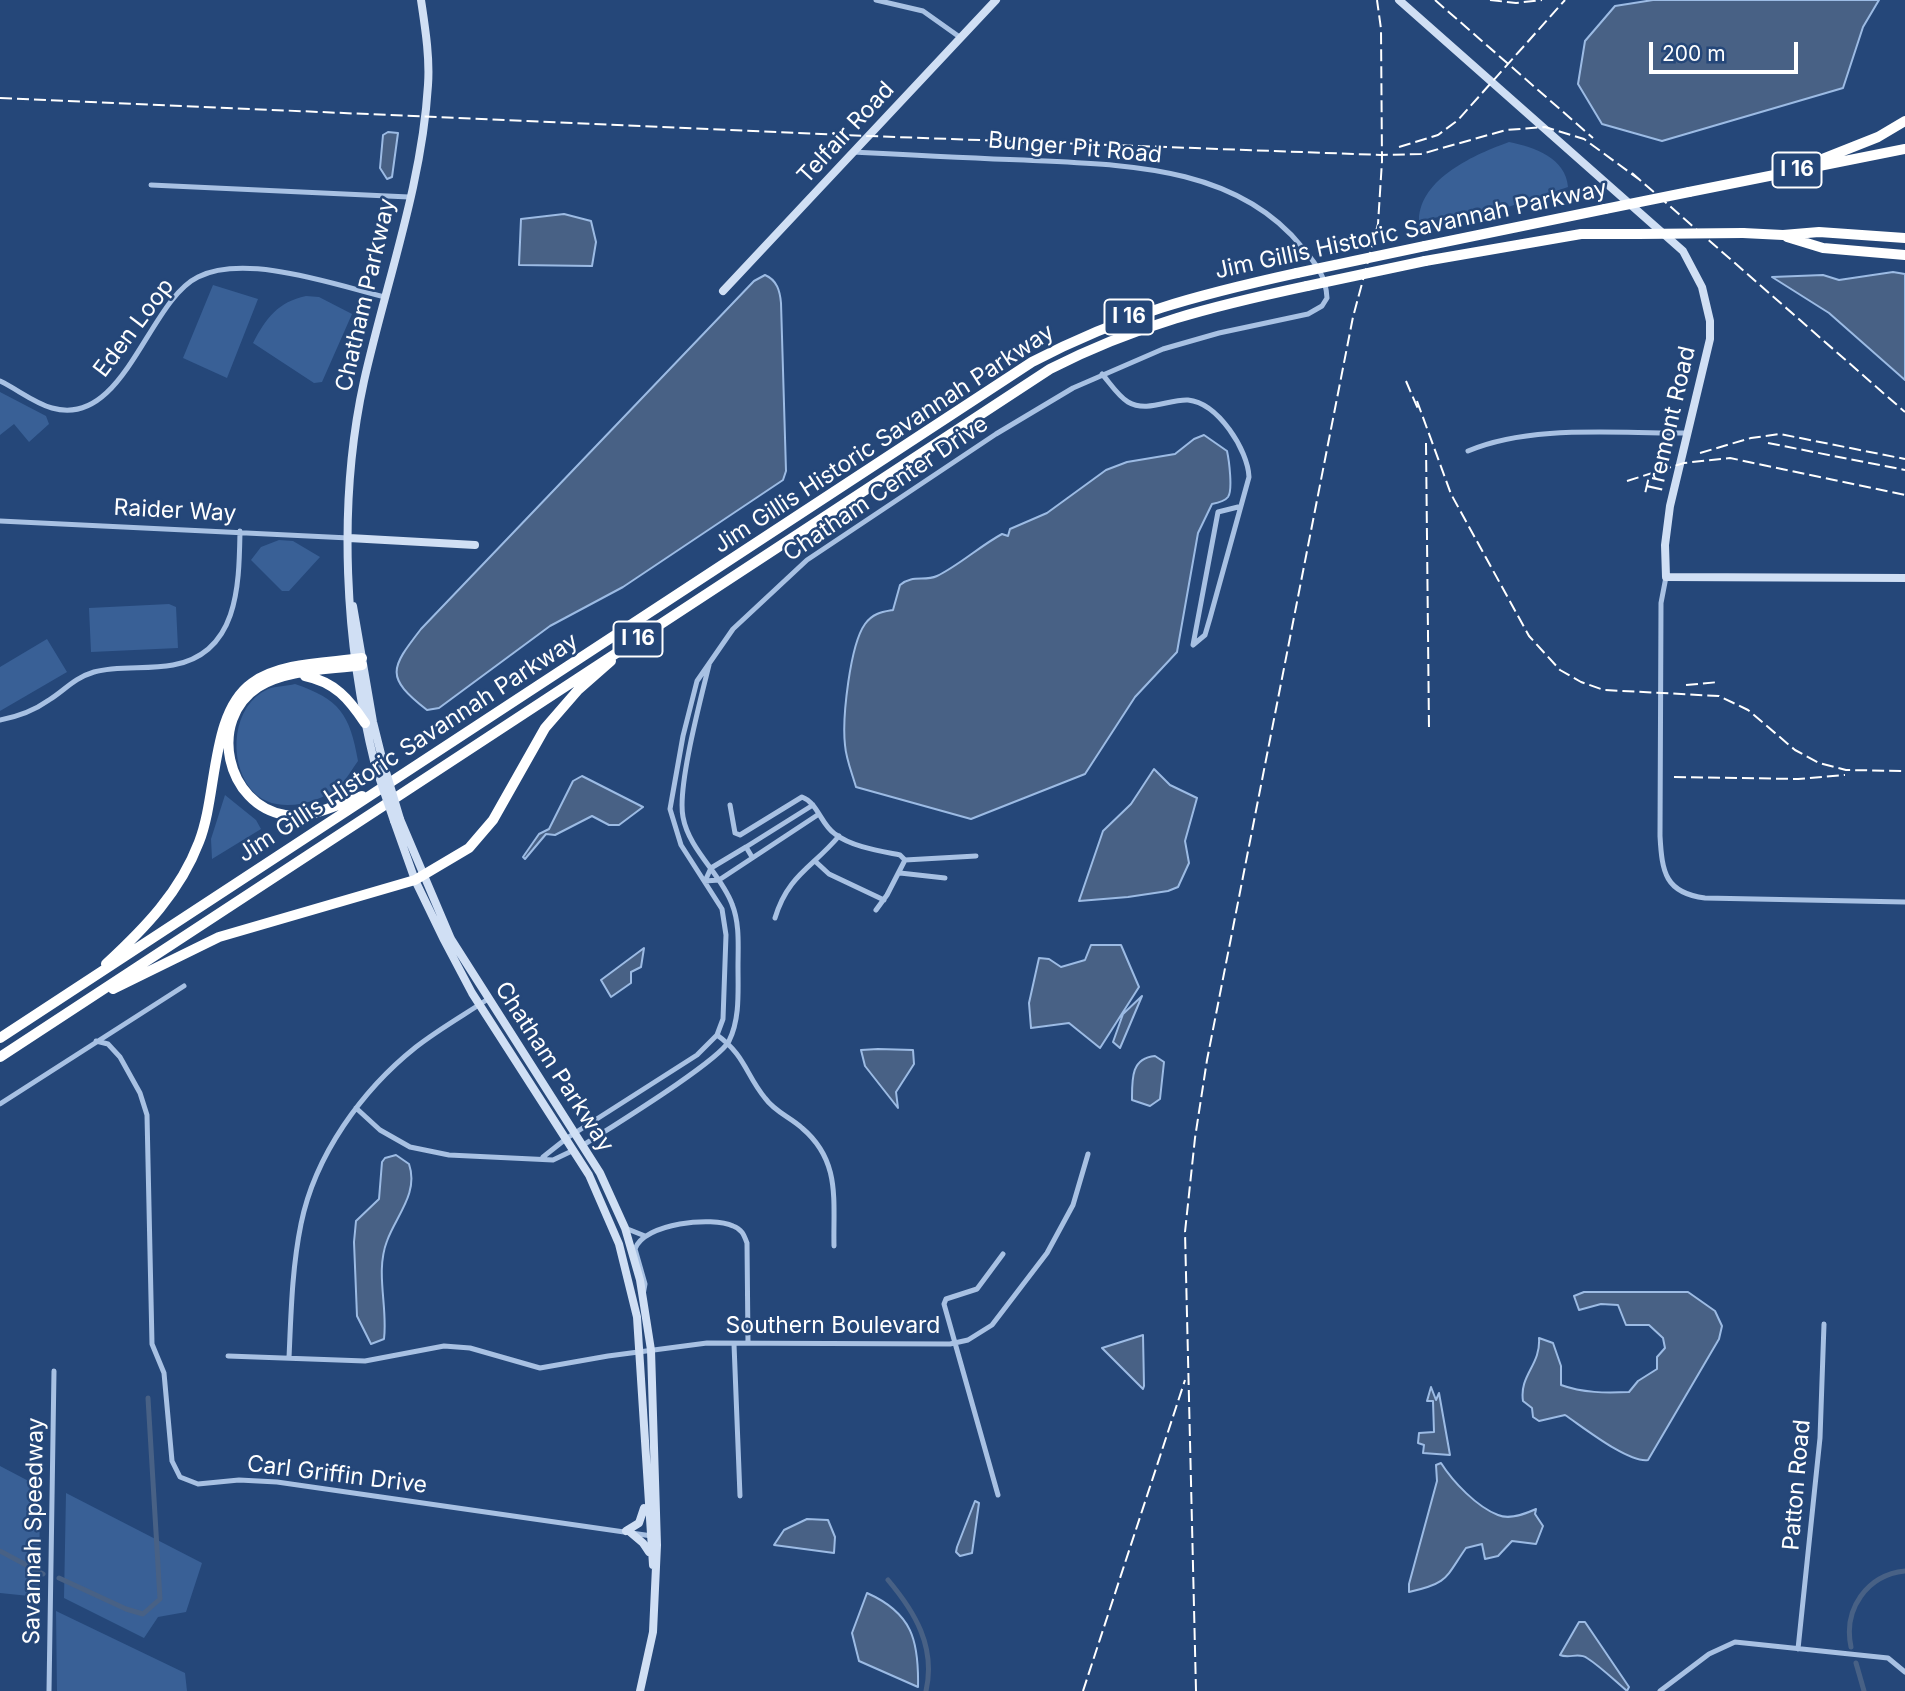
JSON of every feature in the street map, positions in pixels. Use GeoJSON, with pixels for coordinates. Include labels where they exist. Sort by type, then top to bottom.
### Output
{"type":"FeatureCollection","features":[{"type":"Feature","properties":{"kind":"highway"},"geometry":{"type":"LineString","coordinates":[[1781,173],[1839,154],[1905,121]]}},
{"type":"Feature","properties":{"kind":"highway","name":"Jim Gillis Historic Savannah Parkway"},"geometry":{"type":"LineString","coordinates":[[0,1038],[1032,362],[1089,333],[1148,310],[1297,273],[1905,149]]}},
{"type":"Feature","properties":{"kind":"highway","name":"Jim Gillis Historic Savannah Parkway"},"geometry":{"type":"LineString","coordinates":[[0,1057],[1050,369],[1132,330],[1203,309],[1307,286],[1425,261],[1581,234],[1783,235],[1819,232],[1905,238]]}},
{"type":"Feature","properties":{"kind":"highway"},"geometry":{"type":"LineString","coordinates":[[1783,235],[1823,248],[1905,255]]}},
{"type":"Feature","properties":{"kind":"highway"},"geometry":{"type":"LineString","coordinates":[[78,1006],[219,937],[419,879],[469,848],[484,832],[534,746],[560,709],[647,633]]}},
{"type":"Feature","properties":{"kind":"highway"},"geometry":{"type":"LineString","coordinates":[[358,662],[287,677],[259,687],[247,696],[231,723],[228,752],[240,785],[249,797],[273,811],[302,816],[376,791]]}},
{"type":"Feature","properties":{"kind":"highway"},"geometry":{"type":"LineString","coordinates":[[80,987],[146,925],[169,898],[188,866],[209,812],[225,718],[240,694],[255,680],[278,671],[358,662]]}},
{"type":"Feature","properties":{"kind":"highway"},"geometry":{"type":"LineString","coordinates":[[287,677],[306,676],[335,687],[348,698],[365,723]]}},
{"type":"Feature","properties":{"kind":"main road","name":"Chatham Parkway"},"geometry":{"type":"LineString","coordinates":[[421,0],[429,82],[422,139],[356,427],[349,538],[351,600],[365,723],[419,879],[484,1002],[595,1188],[619,1244],[634,1297],[641,1352],[646,1491],[653,1536],[650,1555],[654,1569]]}},
{"type":"Feature","properties":{"kind":"main road","name":"Telfair Road"},"geometry":{"type":"LineString","coordinates":[[723,291],[996,0]]}},
{"type":"Feature","properties":{"kind":"main road","name":"Tremont Road"},"geometry":{"type":"LineString","coordinates":[[1399,0],[1683,251],[1702,287],[1710,321],[1708,357],[1670,506],[1665,545],[1666,577]]}},
{"type":"Feature","properties":{"kind":"main road"},"geometry":{"type":"LineString","coordinates":[[349,538],[475,545]]}},
{"type":"Feature","properties":{"kind":"main road"},"geometry":{"type":"LineString","coordinates":[[1666,577],[1905,578]]}},
{"type":"Feature","properties":{"kind":"main road","name":"Chatham Parkway"},"geometry":{"type":"LineString","coordinates":[[358,662],[379,764]]}},
{"type":"Feature","properties":{"kind":"main road","name":"Chatham Parkway"},"geometry":{"type":"LineString","coordinates":[[484,1002],[576,1132],[625,1228],[643,1295],[651,1350],[654,1569],[653,1632],[640,1691]]}},
{"type":"Feature","properties":{"kind":"main road"},"geometry":{"type":"LineString","coordinates":[[646,1491],[643,1517],[628,1531],[643,1542],[650,1555]]}},
{"type":"Feature","properties":{"kind":"street"},"geometry":{"type":"LineString","coordinates":[[876,0],[923,11],[961,38]]}},
{"type":"Feature","properties":{"kind":"street","name":"Bunger Pit Road"},"geometry":{"type":"LineString","coordinates":[[854,152],[1125,165],[1180,175],[1255,204],[1284,228],[1309,256]]}},
{"type":"Feature","properties":{"kind":"street"},"geometry":{"type":"LineString","coordinates":[[151,185],[409,197]]}},
{"type":"Feature","properties":{"kind":"street","name":"Chatham Center Drive"},"geometry":{"type":"LineString","coordinates":[[717,1035],[725,1008],[725,920],[718,901],[681,845],[670,809],[690,703],[697,681],[733,629],[807,560],[996,434],[1102,374],[1191,340],[1315,311],[1327,298],[1326,284],[1309,256]]}},
{"type":"Feature","properties":{"kind":"street","name":"Eden Loop"},"geometry":{"type":"LineString","coordinates":[[0,381],[52,408],[91,404],[115,385],[181,290],[198,277],[230,269],[309,278],[385,297]]}},
{"type":"Feature","properties":{"kind":"street"},"geometry":{"type":"LineString","coordinates":[[1102,374],[1128,402],[1154,406],[1186,400],[1202,404],[1234,436],[1248,463],[1249,477],[1238,508],[1205,635],[1193,645],[1218,512],[1238,508]]}},
{"type":"Feature","properties":{"kind":"street"},"geometry":{"type":"LineString","coordinates":[[1468,451],[1505,437],[1544,433],[1688,433]]}},
{"type":"Feature","properties":{"kind":"street","name":"Raider Way"},"geometry":{"type":"LineString","coordinates":[[0,521],[349,538]]}},
{"type":"Feature","properties":{"kind":"street"},"geometry":{"type":"LineString","coordinates":[[0,720],[51,700],[70,681],[95,671],[174,665],[197,657],[218,639],[230,622],[239,586],[240,531]]}},
{"type":"Feature","properties":{"kind":"street"},"geometry":{"type":"LineString","coordinates":[[1666,577],[1661,603],[1660,836],[1661,860],[1669,882],[1679,891],[1705,898],[1905,902]]}},
{"type":"Feature","properties":{"kind":"street","name":"Chatham Center Drive"},"geometry":{"type":"LineString","coordinates":[[711,659],[682,802],[685,826],[732,905],[738,937],[737,1009],[728,1043]]}},
{"type":"Feature","properties":{"kind":"street"},"geometry":{"type":"LineString","coordinates":[[730,805],[735,833],[740,835],[802,797],[813,805],[839,836],[900,855],[905,860],[976,856]]}},
{"type":"Feature","properties":{"kind":"street"},"geometry":{"type":"LineString","coordinates":[[813,805],[711,868],[705,881],[719,880],[819,814]]}},
{"type":"Feature","properties":{"kind":"street"},"geometry":{"type":"LineString","coordinates":[[775,918],[789,886],[799,872],[816,862],[839,836]]}},
{"type":"Feature","properties":{"kind":"street"},"geometry":{"type":"LineString","coordinates":[[747,847],[752,857]]}},
{"type":"Feature","properties":{"kind":"street"},"geometry":{"type":"LineString","coordinates":[[876,910],[900,873],[905,860]]}},
{"type":"Feature","properties":{"kind":"street"},"geometry":{"type":"LineString","coordinates":[[816,862],[829,874],[884,900]]}},
{"type":"Feature","properties":{"kind":"street"},"geometry":{"type":"LineString","coordinates":[[900,873],[945,878]]}},
{"type":"Feature","properties":{"kind":"street"},"geometry":{"type":"LineString","coordinates":[[0,1104],[184,986]]}},
{"type":"Feature","properties":{"kind":"street"},"geometry":{"type":"LineString","coordinates":[[289,1358],[293,1273],[301,1222],[323,1163],[356,1108],[385,1075],[414,1049],[484,1002]]}},
{"type":"Feature","properties":{"kind":"street"},"geometry":{"type":"LineString","coordinates":[[542,1157],[576,1132],[697,1055],[717,1035],[728,1043],[748,1066],[763,1097],[824,1149],[832,1170],[834,1246]]}},
{"type":"Feature","properties":{"kind":"street","name":"Carl Griffin Drive"},"geometry":{"type":"LineString","coordinates":[[96,1041],[108,1044],[120,1057],[145,1104],[152,1344],[164,1373],[172,1461],[180,1476],[198,1484],[239,1480],[277,1482],[653,1536]]}},
{"type":"Feature","properties":{"kind":"street"},"geometry":{"type":"LineString","coordinates":[[356,1108],[380,1130],[410,1147],[449,1155],[542,1157],[557,1160],[705,1063],[728,1043]]}},
{"type":"Feature","properties":{"kind":"street","name":"Southern Boulevard"},"geometry":{"type":"LineString","coordinates":[[228,1356],[365,1360],[444,1346],[470,1348],[540,1368],[651,1350],[734,1343],[954,1343],[968,1340],[992,1325],[1055,1241],[1073,1205],[1088,1154]]}},
{"type":"Feature","properties":{"kind":"street"},"geometry":{"type":"LineString","coordinates":[[643,1295],[645,1284],[635,1249],[645,1236],[673,1224],[732,1224],[743,1232],[747,1243],[748,1343]]}},
{"type":"Feature","properties":{"kind":"street"},"geometry":{"type":"LineString","coordinates":[[625,1228],[645,1236]]}},
{"type":"Feature","properties":{"kind":"street"},"geometry":{"type":"LineString","coordinates":[[998,1495],[944,1304],[946,1299],[978,1289],[1003,1254]]}},
{"type":"Feature","properties":{"kind":"street","name":"Patton Road"},"geometry":{"type":"LineString","coordinates":[[1798,1649],[1820,1438],[1824,1324]]}},
{"type":"Feature","properties":{"kind":"street"},"geometry":{"type":"LineString","coordinates":[[734,1343],[740,1496]]}},
{"type":"Feature","properties":{"kind":"street","name":"Savannah Speedway"},"geometry":{"type":"LineString","coordinates":[[49,1691],[54,1371]]}},
{"type":"Feature","properties":{"kind":"street"},"geometry":{"type":"LineString","coordinates":[[1660,1691],[1725,1644],[1735,1642],[1888,1658],[1905,1672]]}},
{"type":"Feature","properties":{"kind":"shaded area"},"geometry":{"type":"Polygon","coordinates":[[[1653,0],[1879,0],[1863,27],[1843,88],[1662,141],[1602,124],[1578,84],[1585,41],[1615,6],[1653,0]]]}},
{"type":"Feature","properties":{"kind":"shaded area"},"geometry":{"type":"Polygon","coordinates":[[[388,132],[398,133],[392,177],[387,179],[380,168],[383,135],[388,132]]]}},
{"type":"Feature","properties":{"kind":"shaded area"},"geometry":{"type":"Polygon","coordinates":[[[1509,142],[1538,151],[1555,161],[1566,177],[1568,187],[1508,207],[1419,220],[1422,205],[1439,180],[1466,161],[1509,142]]]}},
{"type":"Feature","properties":{"kind":"shaded area"},"geometry":{"type":"Polygon","coordinates":[[[564,214],[591,221],[596,242],[592,266],[519,265],[521,219],[564,214]]]}},
{"type":"Feature","properties":{"kind":"shaded area"},"geometry":{"type":"Polygon","coordinates":[[[1893,272],[1905,274],[1905,380],[1829,313],[1772,277],[1823,275],[1839,280],[1893,272]]]}},
{"type":"Feature","properties":{"kind":"shaded area"},"geometry":{"type":"Polygon","coordinates":[[[765,275],[777,286],[781,303],[786,471],[783,480],[623,587],[550,626],[439,708],[427,710],[413,699],[398,680],[397,672],[403,654],[421,629],[754,281],[765,275]]]}},
{"type":"Feature","properties":{"kind":"shaded area"},"geometry":{"type":"Polygon","coordinates":[[[213,285],[258,299],[227,378],[183,358],[213,285]]]}},
{"type":"Feature","properties":{"kind":"shaded area"},"geometry":{"type":"Polygon","coordinates":[[[306,296],[319,297],[352,314],[322,382],[314,383],[253,343],[274,312],[288,302],[306,296]]]}},
{"type":"Feature","properties":{"kind":"shaded area"},"geometry":{"type":"Polygon","coordinates":[[[0,392],[46,416],[49,424],[29,442],[14,424],[0,435],[0,392]]]}},
{"type":"Feature","properties":{"kind":"shaded area"},"geometry":{"type":"Polygon","coordinates":[[[1204,435],[1227,451],[1230,488],[1227,498],[1212,504],[1198,533],[1177,652],[1135,697],[1085,774],[971,819],[856,787],[844,733],[851,664],[865,624],[874,615],[893,610],[900,585],[909,580],[932,578],[945,572],[1002,534],[1008,536],[1010,529],[1047,513],[1106,470],[1127,462],[1175,454],[1194,439],[1204,435]]]}},
{"type":"Feature","properties":{"kind":"shaded area"},"geometry":{"type":"Polygon","coordinates":[[[279,540],[293,541],[320,557],[289,591],[282,591],[251,560],[261,547],[279,540]]]}},
{"type":"Feature","properties":{"kind":"shaded area"},"geometry":{"type":"Polygon","coordinates":[[[169,604],[176,607],[178,648],[91,652],[89,608],[169,604]]]}},
{"type":"Feature","properties":{"kind":"shaded area"},"geometry":{"type":"Polygon","coordinates":[[[47,639],[67,672],[0,711],[0,667],[47,639]]]}},
{"type":"Feature","properties":{"kind":"shaded area"},"geometry":{"type":"Polygon","coordinates":[[[295,684],[322,696],[340,710],[351,731],[358,761],[342,784],[329,793],[306,803],[281,805],[259,797],[250,788],[238,763],[237,734],[247,707],[256,697],[274,687],[295,684]]]}},
{"type":"Feature","properties":{"kind":"shaded area"},"geometry":{"type":"Polygon","coordinates":[[[1154,769],[1170,785],[1197,798],[1185,841],[1189,863],[1178,887],[1128,897],[1079,901],[1103,831],[1131,804],[1154,769]]]}},
{"type":"Feature","properties":{"kind":"shaded area"},"geometry":{"type":"Polygon","coordinates":[[[582,776],[643,807],[619,825],[609,825],[592,816],[555,835],[546,834],[525,859],[523,857],[539,834],[549,829],[573,781],[582,776]]]}},
{"type":"Feature","properties":{"kind":"shaded area"},"geometry":{"type":"Polygon","coordinates":[[[225,795],[256,820],[261,829],[212,859],[211,839],[225,795]]]}},
{"type":"Feature","properties":{"kind":"shaded area"},"geometry":{"type":"Polygon","coordinates":[[[1091,945],[1121,945],[1139,987],[1100,1048],[1069,1023],[1031,1028],[1029,1003],[1039,958],[1049,959],[1061,967],[1085,960],[1091,945]]]}},
{"type":"Feature","properties":{"kind":"shaded area"},"geometry":{"type":"Polygon","coordinates":[[[644,948],[641,967],[631,972],[631,983],[611,997],[601,980],[644,948]]]}},
{"type":"Feature","properties":{"kind":"shaded area"},"geometry":{"type":"Polygon","coordinates":[[[1142,996],[1120,1048],[1113,1042],[1123,1014],[1142,996]]]}},
{"type":"Feature","properties":{"kind":"shaded area"},"geometry":{"type":"Polygon","coordinates":[[[861,1050],[913,1050],[914,1064],[896,1092],[898,1108],[865,1066],[861,1050]]]}},
{"type":"Feature","properties":{"kind":"shaded area"},"geometry":{"type":"Polygon","coordinates":[[[1155,1056],[1164,1062],[1160,1099],[1150,1106],[1132,1100],[1132,1085],[1137,1065],[1155,1056]]]}},
{"type":"Feature","properties":{"kind":"shaded area"},"geometry":{"type":"Polygon","coordinates":[[[396,1155],[409,1164],[411,1185],[384,1253],[384,1339],[371,1344],[357,1316],[354,1242],[356,1221],[379,1199],[382,1162],[385,1158],[396,1155]]]}},
{"type":"Feature","properties":{"kind":"shaded area"},"geometry":{"type":"Polygon","coordinates":[[[1584,1292],[1688,1292],[1715,1311],[1722,1326],[1719,1339],[1648,1460],[1629,1456],[1565,1415],[1539,1421],[1533,1417],[1532,1408],[1523,1401],[1524,1384],[1537,1356],[1539,1338],[1553,1343],[1561,1366],[1561,1385],[1569,1388],[1594,1392],[1629,1392],[1638,1381],[1657,1369],[1657,1357],[1665,1348],[1663,1338],[1649,1325],[1626,1325],[1618,1305],[1601,1304],[1579,1310],[1574,1296],[1584,1292]]]}},
{"type":"Feature","properties":{"kind":"shaded area"},"geometry":{"type":"Polygon","coordinates":[[[1143,1335],[1144,1386],[1143,1389],[1102,1348],[1143,1335]]]}},
{"type":"Feature","properties":{"kind":"shaded area"},"geometry":{"type":"Polygon","coordinates":[[[1431,1387],[1436,1400],[1439,1393],[1450,1455],[1423,1453],[1424,1445],[1418,1443],[1419,1433],[1434,1432],[1433,1401],[1427,1401],[1431,1387]]]}},
{"type":"Feature","properties":{"kind":"shaded area"},"geometry":{"type":"Polygon","coordinates":[[[1441,1463],[1466,1493],[1490,1511],[1512,1517],[1536,1509],[1535,1514],[1543,1526],[1536,1544],[1512,1541],[1498,1556],[1485,1559],[1482,1544],[1466,1548],[1445,1578],[1432,1586],[1409,1592],[1437,1481],[1436,1465],[1441,1463]]]}},
{"type":"Feature","properties":{"kind":"shaded area"},"geometry":{"type":"Polygon","coordinates":[[[0,1466],[40,1487],[39,1597],[0,1593],[0,1466]]]}},
{"type":"Feature","properties":{"kind":"shaded area"},"geometry":{"type":"Polygon","coordinates":[[[66,1493],[202,1563],[186,1612],[158,1617],[144,1638],[64,1598],[66,1493]]]}},
{"type":"Feature","properties":{"kind":"shaded area"},"geometry":{"type":"Polygon","coordinates":[[[975,1501],[979,1503],[972,1553],[960,1556],[956,1552],[957,1547],[975,1501]]]}},
{"type":"Feature","properties":{"kind":"shaded area"},"geometry":{"type":"Polygon","coordinates":[[[807,1519],[828,1520],[835,1537],[834,1553],[774,1545],[784,1530],[807,1519]]]}},
{"type":"Feature","properties":{"kind":"shaded area"},"geometry":{"type":"Polygon","coordinates":[[[867,1593],[894,1610],[910,1630],[917,1655],[918,1687],[859,1661],[852,1633],[867,1593]]]}},
{"type":"Feature","properties":{"kind":"shaded area"},"geometry":{"type":"Polygon","coordinates":[[[56,1611],[185,1673],[187,1691],[57,1691],[56,1611]]]}},
{"type":"Feature","properties":{"kind":"shaded area"},"geometry":{"type":"Polygon","coordinates":[[[1579,1622],[1585,1622],[1629,1687],[1627,1691],[1584,1656],[1560,1655],[1579,1622]]]}},
{"type":"Feature","properties":{"kind":"waterway"},"geometry":{"type":"LineString","coordinates":[[59,1578],[126,1609],[143,1614],[160,1599],[148,1398]]}},
{"type":"Feature","properties":{"kind":"waterway"},"geometry":{"type":"LineString","coordinates":[[0,1551],[43,1574]]}},
{"type":"Feature","properties":{"kind":"waterway"},"geometry":{"type":"LineString","coordinates":[[1851,1647],[1851,1620],[1861,1596],[1879,1579],[1905,1571]]}},
{"type":"Feature","properties":{"kind":"waterway"},"geometry":{"type":"LineString","coordinates":[[888,1580],[907,1605],[921,1631],[928,1660],[926,1691]]}},
{"type":"Feature","properties":{"kind":"waterway"},"geometry":{"type":"LineString","coordinates":[[1856,1663],[1864,1691]]}},
{"type":"Feature","properties":{"kind":"railway"},"geometry":{"type":"LineString","coordinates":[[1196,1691],[1185,1232],[1195,1138],[1207,1060],[1353,317],[1378,224],[1382,161],[1381,29],[1377,0]]}},
{"type":"Feature","properties":{"kind":"railway"},"geometry":{"type":"LineString","coordinates":[[1435,0],[1593,138]]}},
{"type":"Feature","properties":{"kind":"railway"},"geometry":{"type":"LineString","coordinates":[[1490,0],[1516,3],[1542,0]]}},
{"type":"Feature","properties":{"kind":"railway"},"geometry":{"type":"LineString","coordinates":[[1399,147],[1438,135],[1458,120],[1565,0]]}},
{"type":"Feature","properties":{"kind":"railway"},"geometry":{"type":"LineString","coordinates":[[0,98],[869,136],[1381,155],[1421,154],[1506,130],[1545,127],[1584,139],[1640,180]]}},
{"type":"Feature","properties":{"kind":"railway"},"geometry":{"type":"LineString","coordinates":[[1632,173],[1905,412]]}},
{"type":"Feature","properties":{"kind":"railway"},"geometry":{"type":"LineString","coordinates":[[1406,381],[1418,409]]}},
{"type":"Feature","properties":{"kind":"railway"},"geometry":{"type":"LineString","coordinates":[[1417,401],[1451,494],[1529,636],[1560,670],[1581,682],[1604,690],[1719,696],[1748,710],[1795,750],[1819,763],[1846,770],[1905,771]]}},
{"type":"Feature","properties":{"kind":"railway"},"geometry":{"type":"LineString","coordinates":[[1700,453],[1751,438],[1780,434],[1905,459]]}},
{"type":"Feature","properties":{"kind":"railway"},"geometry":{"type":"LineString","coordinates":[[1426,443],[1429,730]]}},
{"type":"Feature","properties":{"kind":"railway"},"geometry":{"type":"LineString","coordinates":[[1768,443],[1905,470]]}},
{"type":"Feature","properties":{"kind":"railway"},"geometry":{"type":"LineString","coordinates":[[1627,481],[1684,463],[1730,458],[1905,495]]}},
{"type":"Feature","properties":{"kind":"railway"},"geometry":{"type":"LineString","coordinates":[[1686,685],[1719,682]]}},
{"type":"Feature","properties":{"kind":"railway"},"geometry":{"type":"LineString","coordinates":[[1674,777],[1798,779],[1845,775]]}},
{"type":"Feature","properties":{"kind":"railway"},"geometry":{"type":"LineString","coordinates":[[1083,1691],[1185,1380]]}}]}
